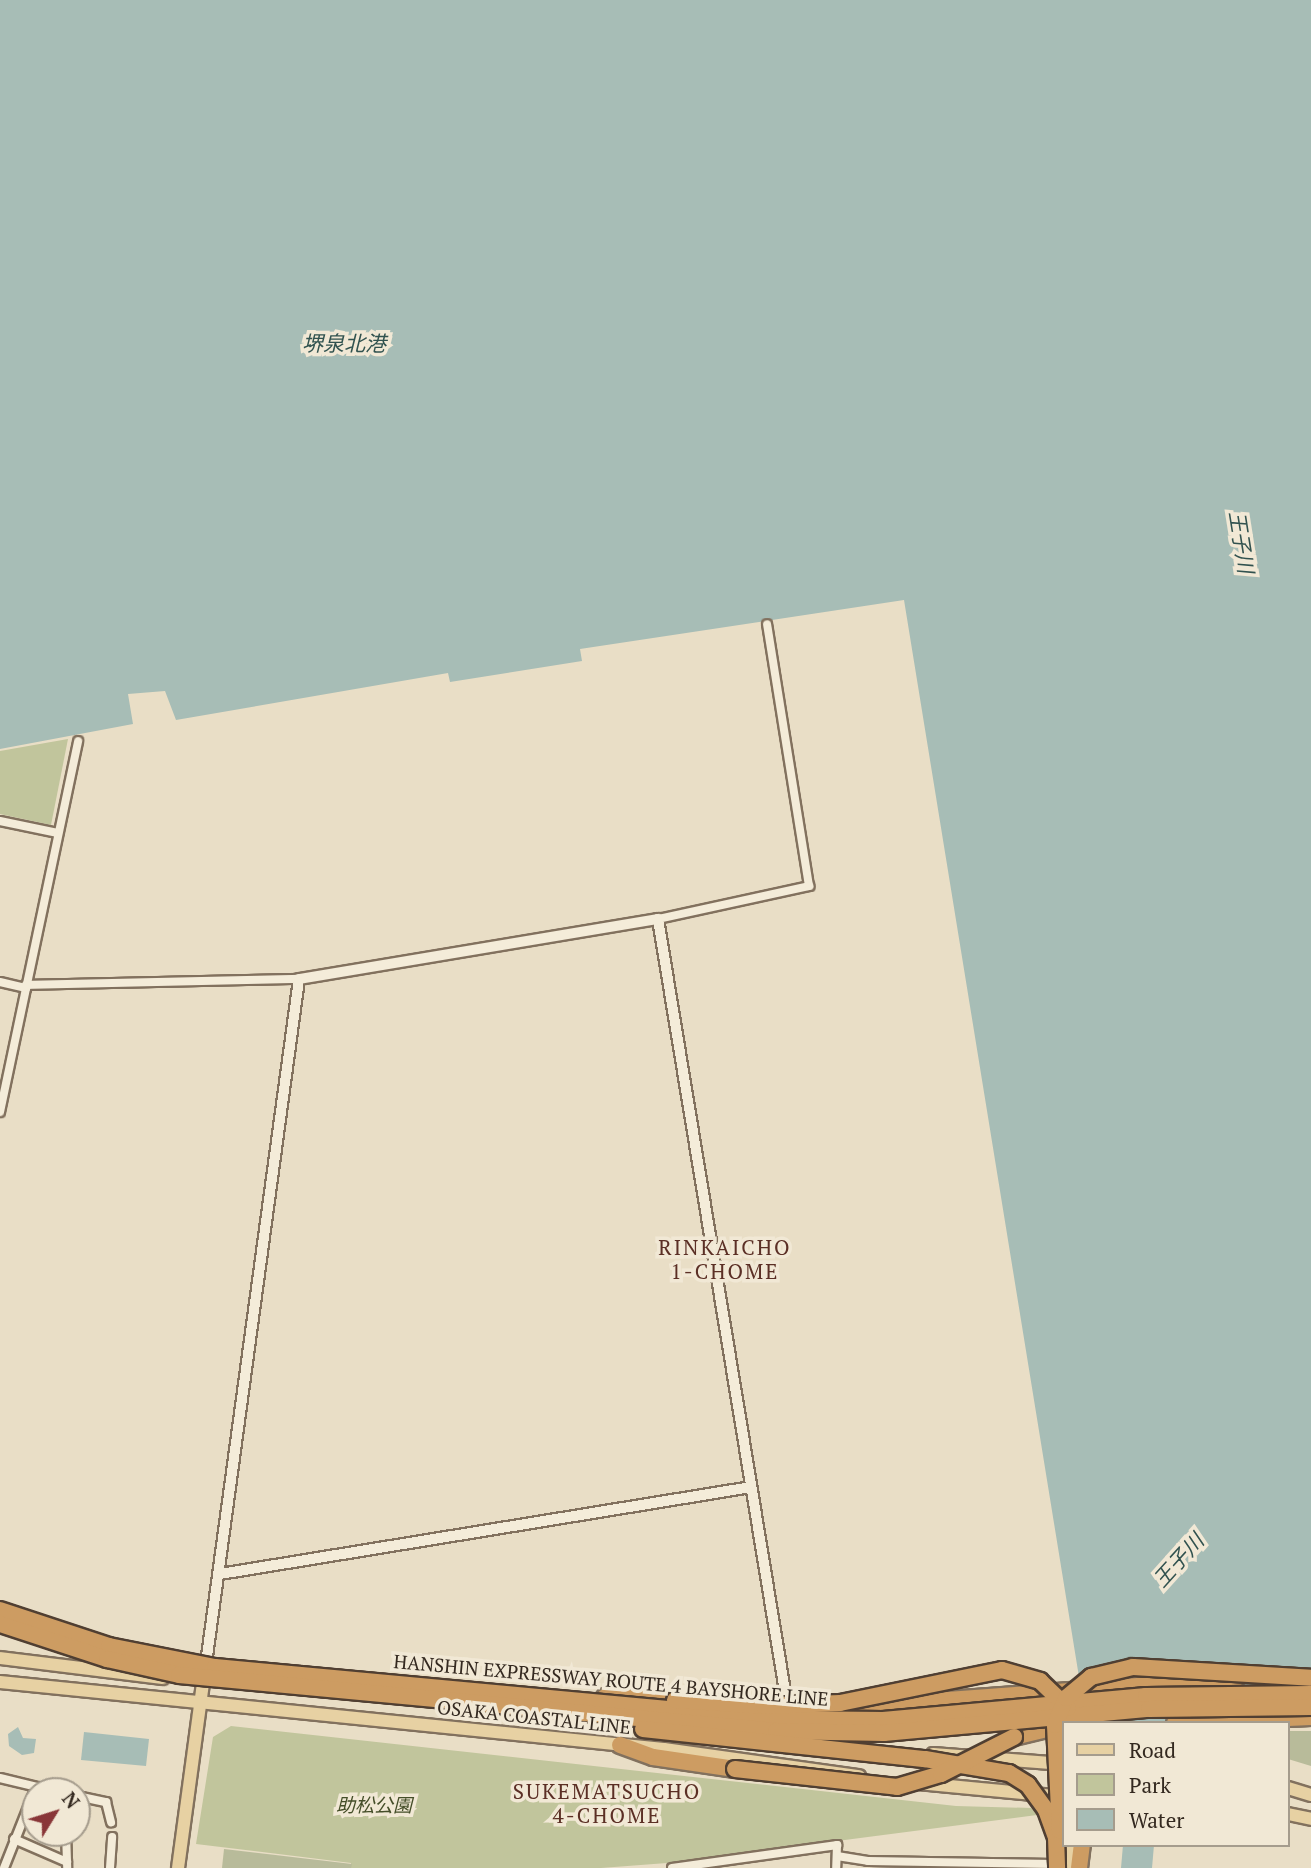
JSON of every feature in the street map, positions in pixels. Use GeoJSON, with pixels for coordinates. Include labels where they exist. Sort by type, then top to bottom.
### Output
{"type":"FeatureCollection","features":[{"type":"Feature","properties":{"kind":"highway","name":"HANSHIN EXPRESSWAY ROUTE 4 BAYSHORE LINE"},"geometry":{"type":"LineString","coordinates":[[0,1610],[83,1639],[178,1662],[504,1694],[831,1720],[928,1718],[1169,1695],[1311,1694]]}},
{"type":"Feature","properties":{"kind":"highway","name":"HANSHIN EXPRESSWAY ROUTE 4 BAYSHORE LINE"},"geometry":{"type":"LineString","coordinates":[[0,1624],[97,1656],[179,1675],[422,1701],[831,1734],[932,1730],[1197,1707],[1311,1707]]}},
{"type":"Feature","properties":{"kind":"highway"},"geometry":{"type":"LineString","coordinates":[[1056,1867],[1055,1725],[1066,1698],[1081,1683],[1111,1669],[1133,1667],[1311,1680]]}},
{"type":"Feature","properties":{"kind":"highway"},"geometry":{"type":"LineString","coordinates":[[504,1694],[815,1705],[865,1700],[1002,1670],[1028,1675],[1050,1688],[1075,1721]]}},
{"type":"Feature","properties":{"kind":"highway"},"geometry":{"type":"LineString","coordinates":[[788,1709],[958,1702],[1160,1682],[1311,1680]]}},
{"type":"Feature","properties":{"kind":"highway"},"geometry":{"type":"LineString","coordinates":[[422,1701],[676,1735],[998,1769],[1028,1784],[1042,1801],[1054,1828],[1056,1867]]}},
{"type":"Feature","properties":{"kind":"highway"},"geometry":{"type":"LineString","coordinates":[[1096,1721],[1197,1707]]}},
{"type":"Feature","properties":{"kind":"highway"},"geometry":{"type":"LineString","coordinates":[[1220,1721],[1311,1717]]}},
{"type":"Feature","properties":{"kind":"highway"},"geometry":{"type":"LineString","coordinates":[[620,1745],[653,1757],[897,1787],[941,1774],[1014,1737],[1062,1726]]}},
{"type":"Feature","properties":{"kind":"highway"},"geometry":{"type":"LineString","coordinates":[[1074,1847],[1076,1868]]}},
{"type":"Feature","properties":{"kind":"highway"},"geometry":{"type":"LineString","coordinates":[[1076,1868],[1081,1847]]}},
{"type":"Feature","properties":{"kind":"main road","name":"OSAKA COASTAL LINE"},"geometry":{"type":"LineString","coordinates":[[0,1658],[203,1683],[1062,1764]]}},
{"type":"Feature","properties":{"kind":"main road","name":"OSAKA COASTAL LINE"},"geometry":{"type":"LineString","coordinates":[[0,1682],[201,1705],[620,1745],[1062,1797]]}},
{"type":"Feature","properties":{"kind":"main road"},"geometry":{"type":"LineString","coordinates":[[178,1868],[203,1683]]}},
{"type":"Feature","properties":{"kind":"main road"},"geometry":{"type":"LineString","coordinates":[[522,1714],[559,1704],[788,1709]]}},
{"type":"Feature","properties":{"kind":"main road"},"geometry":{"type":"LineString","coordinates":[[1056,1867],[1047,1796],[1062,1764]]}},
{"type":"Feature","properties":{"kind":"main road"},"geometry":{"type":"LineString","coordinates":[[1290,1789],[1311,1794]]}},
{"type":"Feature","properties":{"kind":"main road"},"geometry":{"type":"LineString","coordinates":[[1290,1814],[1311,1819]]}},
{"type":"Feature","properties":{"kind":"street"},"geometry":{"type":"LineString","coordinates":[[0,982],[26,986],[299,979],[658,919],[808,886],[767,624]]}},
{"type":"Feature","properties":{"kind":"street"},"geometry":{"type":"LineString","coordinates":[[0,1112],[78,741]]}},
{"type":"Feature","properties":{"kind":"street"},"geometry":{"type":"LineString","coordinates":[[0,821],[58,833]]}},
{"type":"Feature","properties":{"kind":"street"},"geometry":{"type":"LineString","coordinates":[[658,919],[791,1740]]}},
{"type":"Feature","properties":{"kind":"street"},"geometry":{"type":"LineString","coordinates":[[203,1683],[220,1574],[299,979]]}},
{"type":"Feature","properties":{"kind":"street"},"geometry":{"type":"LineString","coordinates":[[0,1060],[10,1063]]}},
{"type":"Feature","properties":{"kind":"street"},"geometry":{"type":"LineString","coordinates":[[220,1574],[751,1487]]}},
{"type":"Feature","properties":{"kind":"street"},"geometry":{"type":"LineString","coordinates":[[0,1778],[21,1783]]}},
{"type":"Feature","properties":{"kind":"street"},"geometry":{"type":"LineString","coordinates":[[91,1799],[106,1802],[111,1822]]}},
{"type":"Feature","properties":{"kind":"street"},"geometry":{"type":"LineString","coordinates":[[4,1868],[21,1826]]}},
{"type":"Feature","properties":{"kind":"street"},"geometry":{"type":"LineString","coordinates":[[110,1868],[112,1837]]}},
{"type":"Feature","properties":{"kind":"street"},"geometry":{"type":"LineString","coordinates":[[14,1839],[67,1865],[66,1847]]}},
{"type":"Feature","properties":{"kind":"street"},"geometry":{"type":"LineString","coordinates":[[672,1868],[837,1845],[836,1868]]}},
{"type":"Feature","properties":{"kind":"street"},"geometry":{"type":"LineString","coordinates":[[837,1856],[896,1865],[1056,1867]]}},
{"type":"Feature","properties":{"kind":"green space"},"geometry":{"type":"Polygon","coordinates":[[[68,739],[51,825],[0,814],[0,751],[68,739]]]}},
{"type":"Feature","properties":{"kind":"green space","name":"助松公園"},"geometry":{"type":"Polygon","coordinates":[[[231,1726],[956,1806],[1031,1808],[1037,1815],[667,1863],[601,1868],[351,1868],[351,1863],[196,1844],[213,1737],[231,1726]]]}},
{"type":"Feature","properties":{"kind":"green space"},"geometry":{"type":"Polygon","coordinates":[[[1290,1731],[1311,1731],[1311,1766],[1290,1760],[1290,1731]]]}},
{"type":"Feature","properties":{"kind":"green space"},"geometry":{"type":"Polygon","coordinates":[[[224,1849],[352,1864],[351,1868],[222,1868],[224,1849]]]}},
{"type":"Feature","properties":{"kind":"water","name":"堺泉北港"},"geometry":{"type":"Polygon","coordinates":[[[0,0],[1311,0],[1311,1726],[1290,1726],[1290,1721],[1098,1721],[1079,1677],[904,600],[580,649],[582,661],[450,682],[448,673],[176,720],[165,691],[128,694],[133,724],[0,749],[0,0]]]}},
{"type":"Feature","properties":{"kind":"water"},"geometry":{"type":"Polygon","coordinates":[[[18,1727],[23,1738],[36,1739],[34,1753],[22,1755],[9,1746],[8,1734],[18,1727]]]}},
{"type":"Feature","properties":{"kind":"water"},"geometry":{"type":"Polygon","coordinates":[[[84,1732],[149,1739],[146,1766],[81,1760],[84,1732]]]}},
{"type":"Feature","properties":{"kind":"water"},"geometry":{"type":"Polygon","coordinates":[[[1123,1847],[1154,1847],[1152,1868],[1121,1868],[1123,1847]]]}},
{"type":"Feature","properties":{"kind":"district","name":"RINKAICHO 1-CHOME"},"geometry":{"type":"Point","coordinates":[725,1259]}},
{"type":"Feature","properties":{"kind":"district","name":"SUKEMATSUCHO 4-CHOME"},"geometry":{"type":"Point","coordinates":[607,1803]}},
{"type":"Feature","properties":{"kind":"water label","name":"王子川"},"geometry":{"type":"Point","coordinates":[1242,542]}},
{"type":"Feature","properties":{"kind":"water label","name":"王子川"},"geometry":{"type":"Point","coordinates":[1178,1560]}}]}
